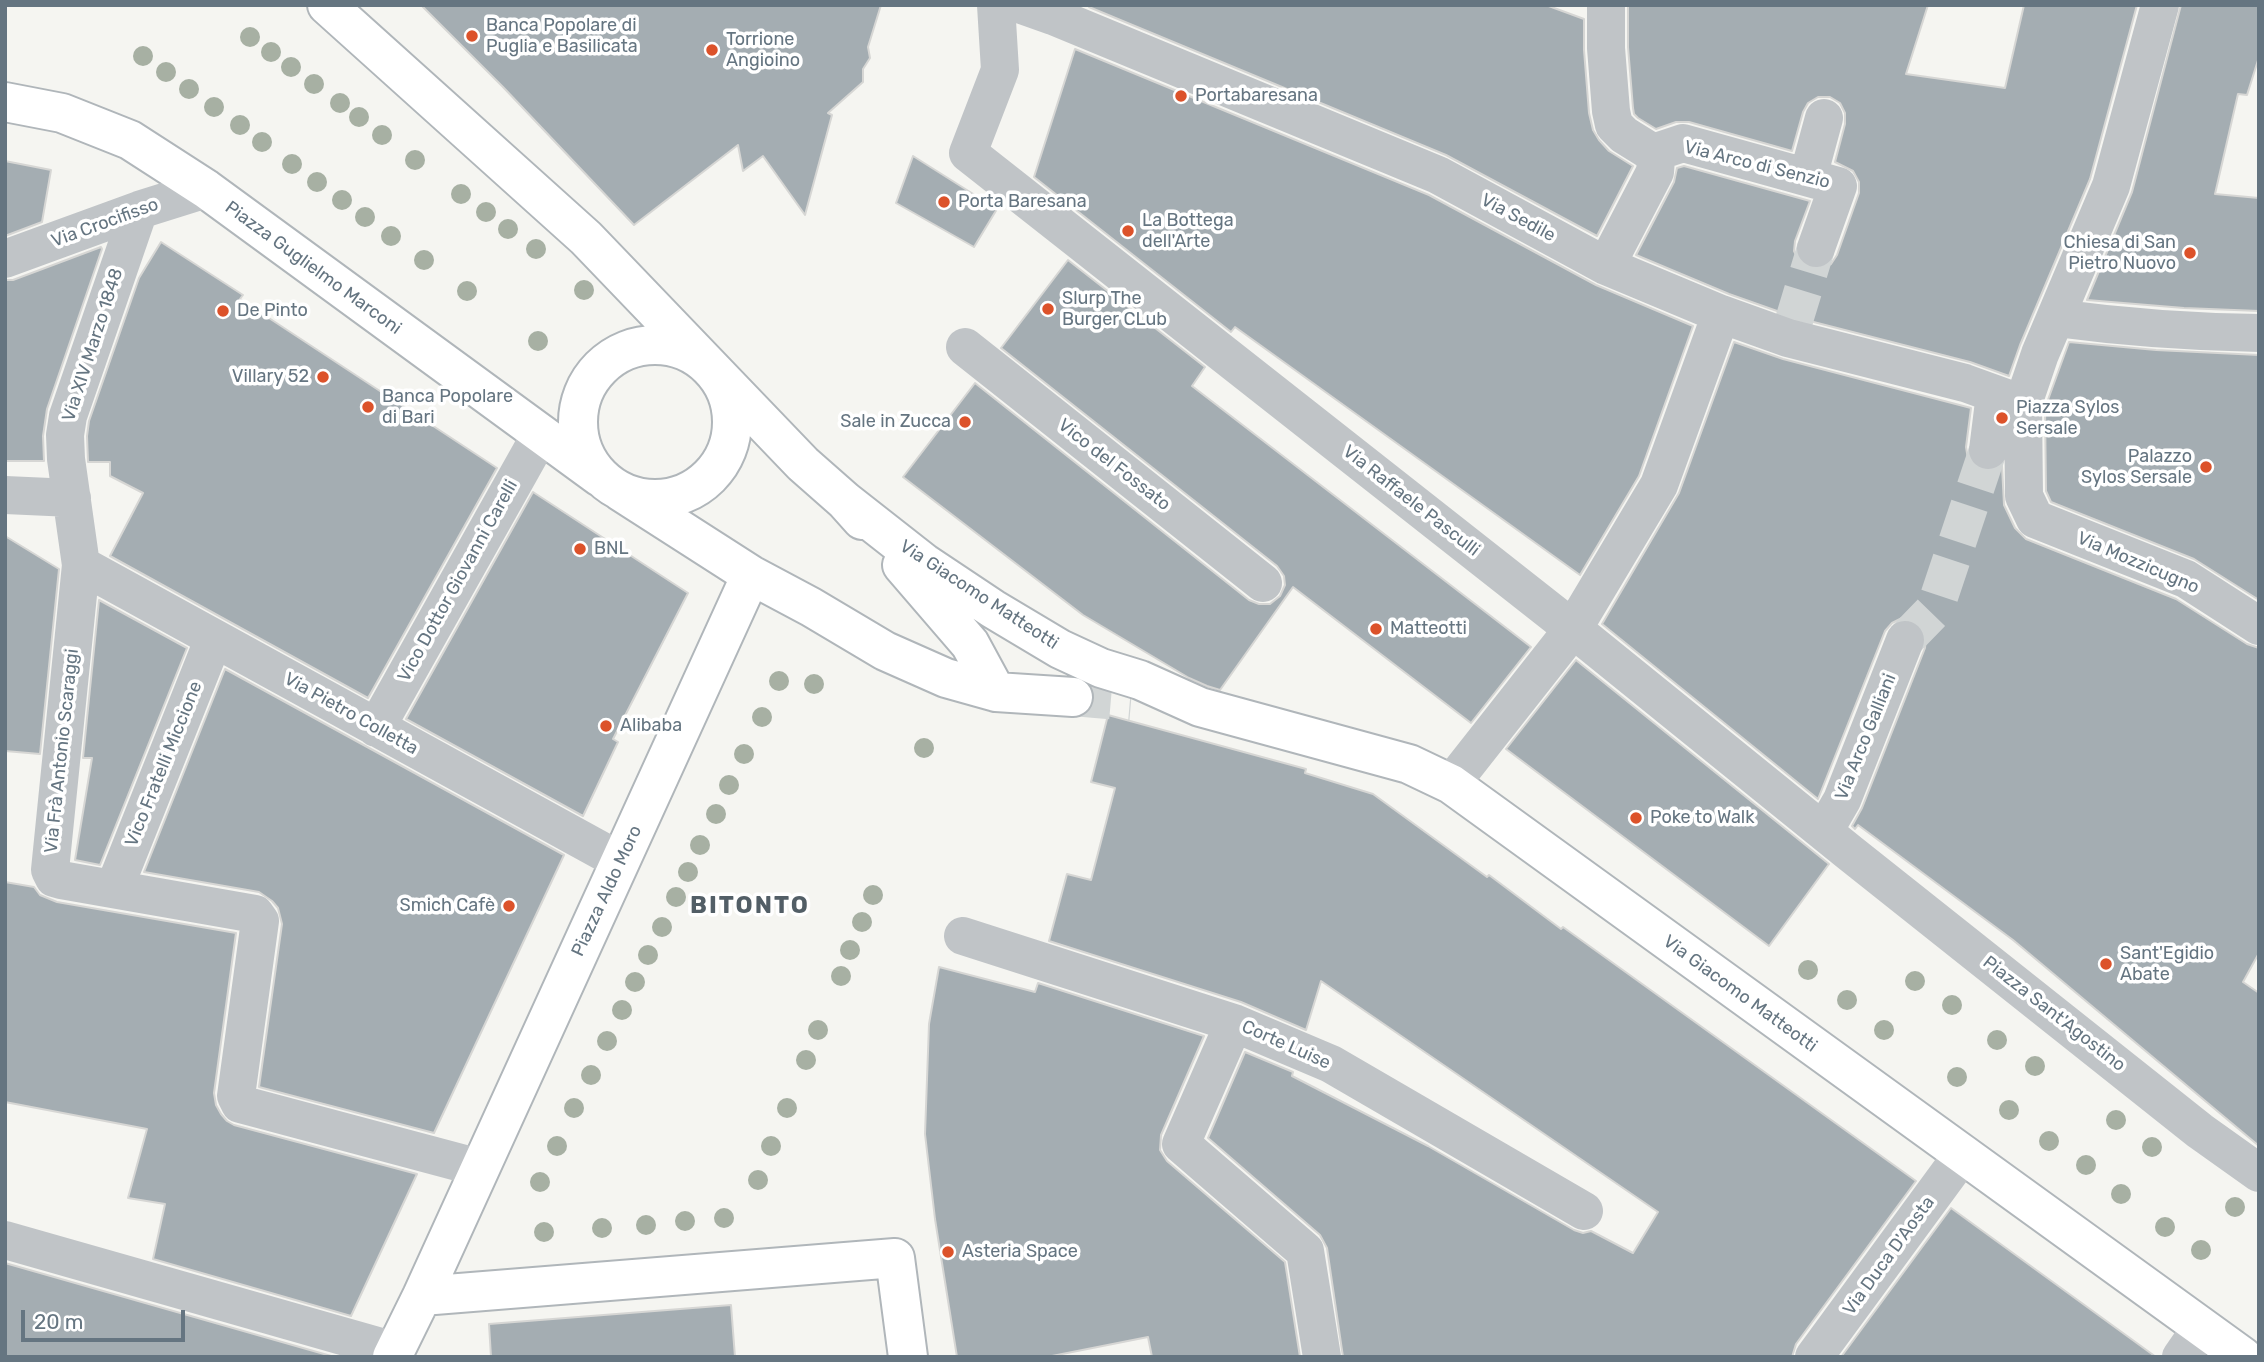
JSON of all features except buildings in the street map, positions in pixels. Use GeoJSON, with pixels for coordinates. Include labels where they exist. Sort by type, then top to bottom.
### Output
{"type":"FeatureCollection","features":[{"type":"Feature","properties":{"kind":"street","name":"Piazza Guglielmo Marconi"},"geometry":{"type":"LineString","coordinates":[[327,5],[586,238],[803,464],[845,501]]}},
{"type":"Feature","properties":{"kind":"street","name":"Via Raffaele Pasculli"},"geometry":{"type":"LineString","coordinates":[[996,5],[1000,70],[968,153],[1573,629],[1837,842]]}},
{"type":"Feature","properties":{"kind":"street","name":"Via Sedile"},"geometry":{"type":"LineString","coordinates":[[1022,5],[1438,175],[1606,266],[1721,314],[1965,383],[2009,399]]}},
{"type":"Feature","properties":{"kind":"street"},"geometry":{"type":"LineString","coordinates":[[1606,5],[1606,48],[1614,125],[1624,135],[1653,153],[1656,159],[1655,172],[1606,266]]}},
{"type":"Feature","properties":{"kind":"street"},"geometry":{"type":"LineString","coordinates":[[1988,450],[2009,399],[2040,354],[2111,186],[2160,5]]}},
{"type":"Feature","properties":{"kind":"street","name":"Piazza Guglielmo Marconi"},"geometry":{"type":"LineString","coordinates":[[5,102],[62,113],[130,140],[206,189],[610,484],[751,575]]}},
{"type":"Feature","properties":{"kind":"street"},"geometry":{"type":"LineString","coordinates":[[1808,177],[1824,118]]}},
{"type":"Feature","properties":{"kind":"street","name":"Via Arco di Senzio"},"geometry":{"type":"LineString","coordinates":[[1653,153],[1683,142],[1838,186],[1816,248]]}},
{"type":"Feature","properties":{"kind":"street","name":"Via Crocifisso"},"geometry":{"type":"LineString","coordinates":[[5,259],[139,210],[206,189]]}},
{"type":"Feature","properties":{"kind":"street","name":"Via XIV Marzo 1848"},"geometry":{"type":"LineString","coordinates":[[82,565],[66,459],[68,415],[139,210]]}},
{"type":"Feature","properties":{"kind":"street"},"geometry":{"type":"LineString","coordinates":[[1451,784],[1573,629],[1659,485],[1721,314]]}},
{"type":"Feature","properties":{"kind":"street"},"geometry":{"type":"LineString","coordinates":[[2056,318],[2209,332],[2259,332]]}},
{"type":"Feature","properties":{"kind":"street","name":"Piazza Guglielmo Marconi"},"geometry":{"type":"LineString","coordinates":[[644,345],[668,346],[692,354],[711,369],[724,388],[732,411],[731,435],[724,457],[709,477],[690,491],[667,498],[643,498],[610,484],[586,457],[578,433],[579,409],[586,386],[601,367],[621,353],[644,345]]}},
{"type":"Feature","properties":{"kind":"street","name":"Vico del Fossato"},"geometry":{"type":"LineString","coordinates":[[965,347],[1263,583]]}},
{"type":"Feature","properties":{"kind":"street","name":"Via Mozzicugno"},"geometry":{"type":"LineString","coordinates":[[2009,399],[2024,496],[2035,520],[2186,579],[2259,626]]}},
{"type":"Feature","properties":{"kind":"street","name":"Vico Dottor Giovanni Carelli"},"geometry":{"type":"LineString","coordinates":[[376,727],[541,434]]}},
{"type":"Feature","properties":{"kind":"street"},"geometry":{"type":"LineString","coordinates":[[5,495],[72,498]]}},
{"type":"Feature","properties":{"kind":"street"},"geometry":{"type":"LineString","coordinates":[[845,501],[970,644],[996,692]]}},
{"type":"Feature","properties":{"kind":"street","name":"Via Giacomo Matteotti"},"geometry":{"type":"LineString","coordinates":[[845,501],[924,563],[1060,649],[1200,707],[1409,764],[1451,784],[1963,1154],[2191,1342],[2243,1357]]}},
{"type":"Feature","properties":{"kind":"street","name":"Via Pietro Colletta"},"geometry":{"type":"LineString","coordinates":[[82,565],[620,861]]}},
{"type":"Feature","properties":{"kind":"street","name":"Via Frà Antonio Scaraggi"},"geometry":{"type":"LineString","coordinates":[[82,565],[50,870],[54,878],[255,914],[260,921],[236,1096],[240,1104],[480,1168]]}},
{"type":"Feature","properties":{"kind":"street"},"geometry":{"type":"LineString","coordinates":[[751,575],[885,651],[946,678],[996,692],[1073,697]]}},
{"type":"Feature","properties":{"kind":"street","name":"Piazza Aldo Moro"},"geometry":{"type":"LineString","coordinates":[[393,1354],[422,1296],[751,575]]}},
{"type":"Feature","properties":{"kind":"street","name":"Vico Fratelli Miccione"},"geometry":{"type":"LineString","coordinates":[[114,889],[214,638]]}},
{"type":"Feature","properties":{"kind":"street","name":"Via Arco Galliani"},"geometry":{"type":"LineString","coordinates":[[1837,842],[1842,800],[1905,640]]}},
{"type":"Feature","properties":{"kind":"street","name":"Via Giacomo Matteotti"},"geometry":{"type":"LineString","coordinates":[[1131,702],[1200,707]]}},
{"type":"Feature","properties":{"kind":"street","name":"Piazza Sant'Agostino"},"geometry":{"type":"LineString","coordinates":[[1837,842],[2200,1131],[2259,1173]]}},
{"type":"Feature","properties":{"kind":"street","name":"Corte Luise"},"geometry":{"type":"LineString","coordinates":[[963,936],[1234,1023],[1331,1064],[1584,1210]]}},
{"type":"Feature","properties":{"kind":"street"},"geometry":{"type":"LineString","coordinates":[[1234,1023],[1181,1144],[1305,1251],[1322,1357]]}},
{"type":"Feature","properties":{"kind":"street","name":"Via Duca D'Aosta"},"geometry":{"type":"LineString","coordinates":[[1814,1357],[1963,1154]]}},
{"type":"Feature","properties":{"kind":"street"},"geometry":{"type":"LineString","coordinates":[[5,1240],[393,1354]]}},
{"type":"Feature","properties":{"kind":"street"},"geometry":{"type":"LineString","coordinates":[[422,1296],[895,1258],[908,1357]]}},
{"type":"Feature","properties":{"kind":"tunnel"},"geometry":{"type":"LineString","coordinates":[[1792,327],[1816,248]]}},
{"type":"Feature","properties":{"kind":"tunnel"},"geometry":{"type":"LineString","coordinates":[[1905,640],[1935,609],[1988,450]]}},
{"type":"Feature","properties":{"kind":"tunnel"},"geometry":{"type":"LineString","coordinates":[[1073,697],[1131,702]]}},
{"type":"Feature","properties":{"kind":"place","name":"Banca Popolare di Puglia e Basilicata"},"geometry":{"type":"Point","coordinates":[472,36]}},
{"type":"Feature","properties":{"kind":"place","name":"Torrione Angioino"},"geometry":{"type":"Point","coordinates":[712,50]}},
{"type":"Feature","properties":{"kind":"place","name":"Portabaresana"},"geometry":{"type":"Point","coordinates":[1181,96]}},
{"type":"Feature","properties":{"kind":"place","name":"Porta Baresana"},"geometry":{"type":"Point","coordinates":[944,202]}},
{"type":"Feature","properties":{"kind":"place","name":"La Bottega dell'Arte"},"geometry":{"type":"Point","coordinates":[1128,231]}},
{"type":"Feature","properties":{"kind":"place","name":"Chiesa di San Pietro Nuovo"},"geometry":{"type":"Point","coordinates":[2190,253]}},
{"type":"Feature","properties":{"kind":"place","name":"Slurp The Burger CLub"},"geometry":{"type":"Point","coordinates":[1048,309]}},
{"type":"Feature","properties":{"kind":"place","name":"De Pinto"},"geometry":{"type":"Point","coordinates":[223,311]}},
{"type":"Feature","properties":{"kind":"place","name":"Villary 52"},"geometry":{"type":"Point","coordinates":[323,377]}},
{"type":"Feature","properties":{"kind":"place","name":"Banca Popolare di Bari"},"geometry":{"type":"Point","coordinates":[368,407]}},
{"type":"Feature","properties":{"kind":"place","name":"Piazza Sylos Sersale"},"geometry":{"type":"Point","coordinates":[2002,418]}},
{"type":"Feature","properties":{"kind":"place","name":"Sale in Zucca"},"geometry":{"type":"Point","coordinates":[965,422]}},
{"type":"Feature","properties":{"kind":"place","name":"Palazzo Sylos Sersale"},"geometry":{"type":"Point","coordinates":[2206,467]}},
{"type":"Feature","properties":{"kind":"place","name":"BNL"},"geometry":{"type":"Point","coordinates":[580,549]}},
{"type":"Feature","properties":{"kind":"place","name":"Matteotti"},"geometry":{"type":"Point","coordinates":[1376,629]}},
{"type":"Feature","properties":{"kind":"place","name":"Alibaba"},"geometry":{"type":"Point","coordinates":[606,726]}},
{"type":"Feature","properties":{"kind":"place","name":"Poke to Walk"},"geometry":{"type":"Point","coordinates":[1636,818]}},
{"type":"Feature","properties":{"kind":"place","name":"Smich Cafè"},"geometry":{"type":"Point","coordinates":[509,906]}},
{"type":"Feature","properties":{"kind":"place","name":"Sant'Egidio Abate"},"geometry":{"type":"Point","coordinates":[2106,964]}},
{"type":"Feature","properties":{"kind":"place","name":"Asteria Space"},"geometry":{"type":"Point","coordinates":[948,1252]}},
{"type":"Feature","properties":{"kind":"district","name":"BITONTO"},"geometry":{"type":"Point","coordinates":[750,906]}}]}
